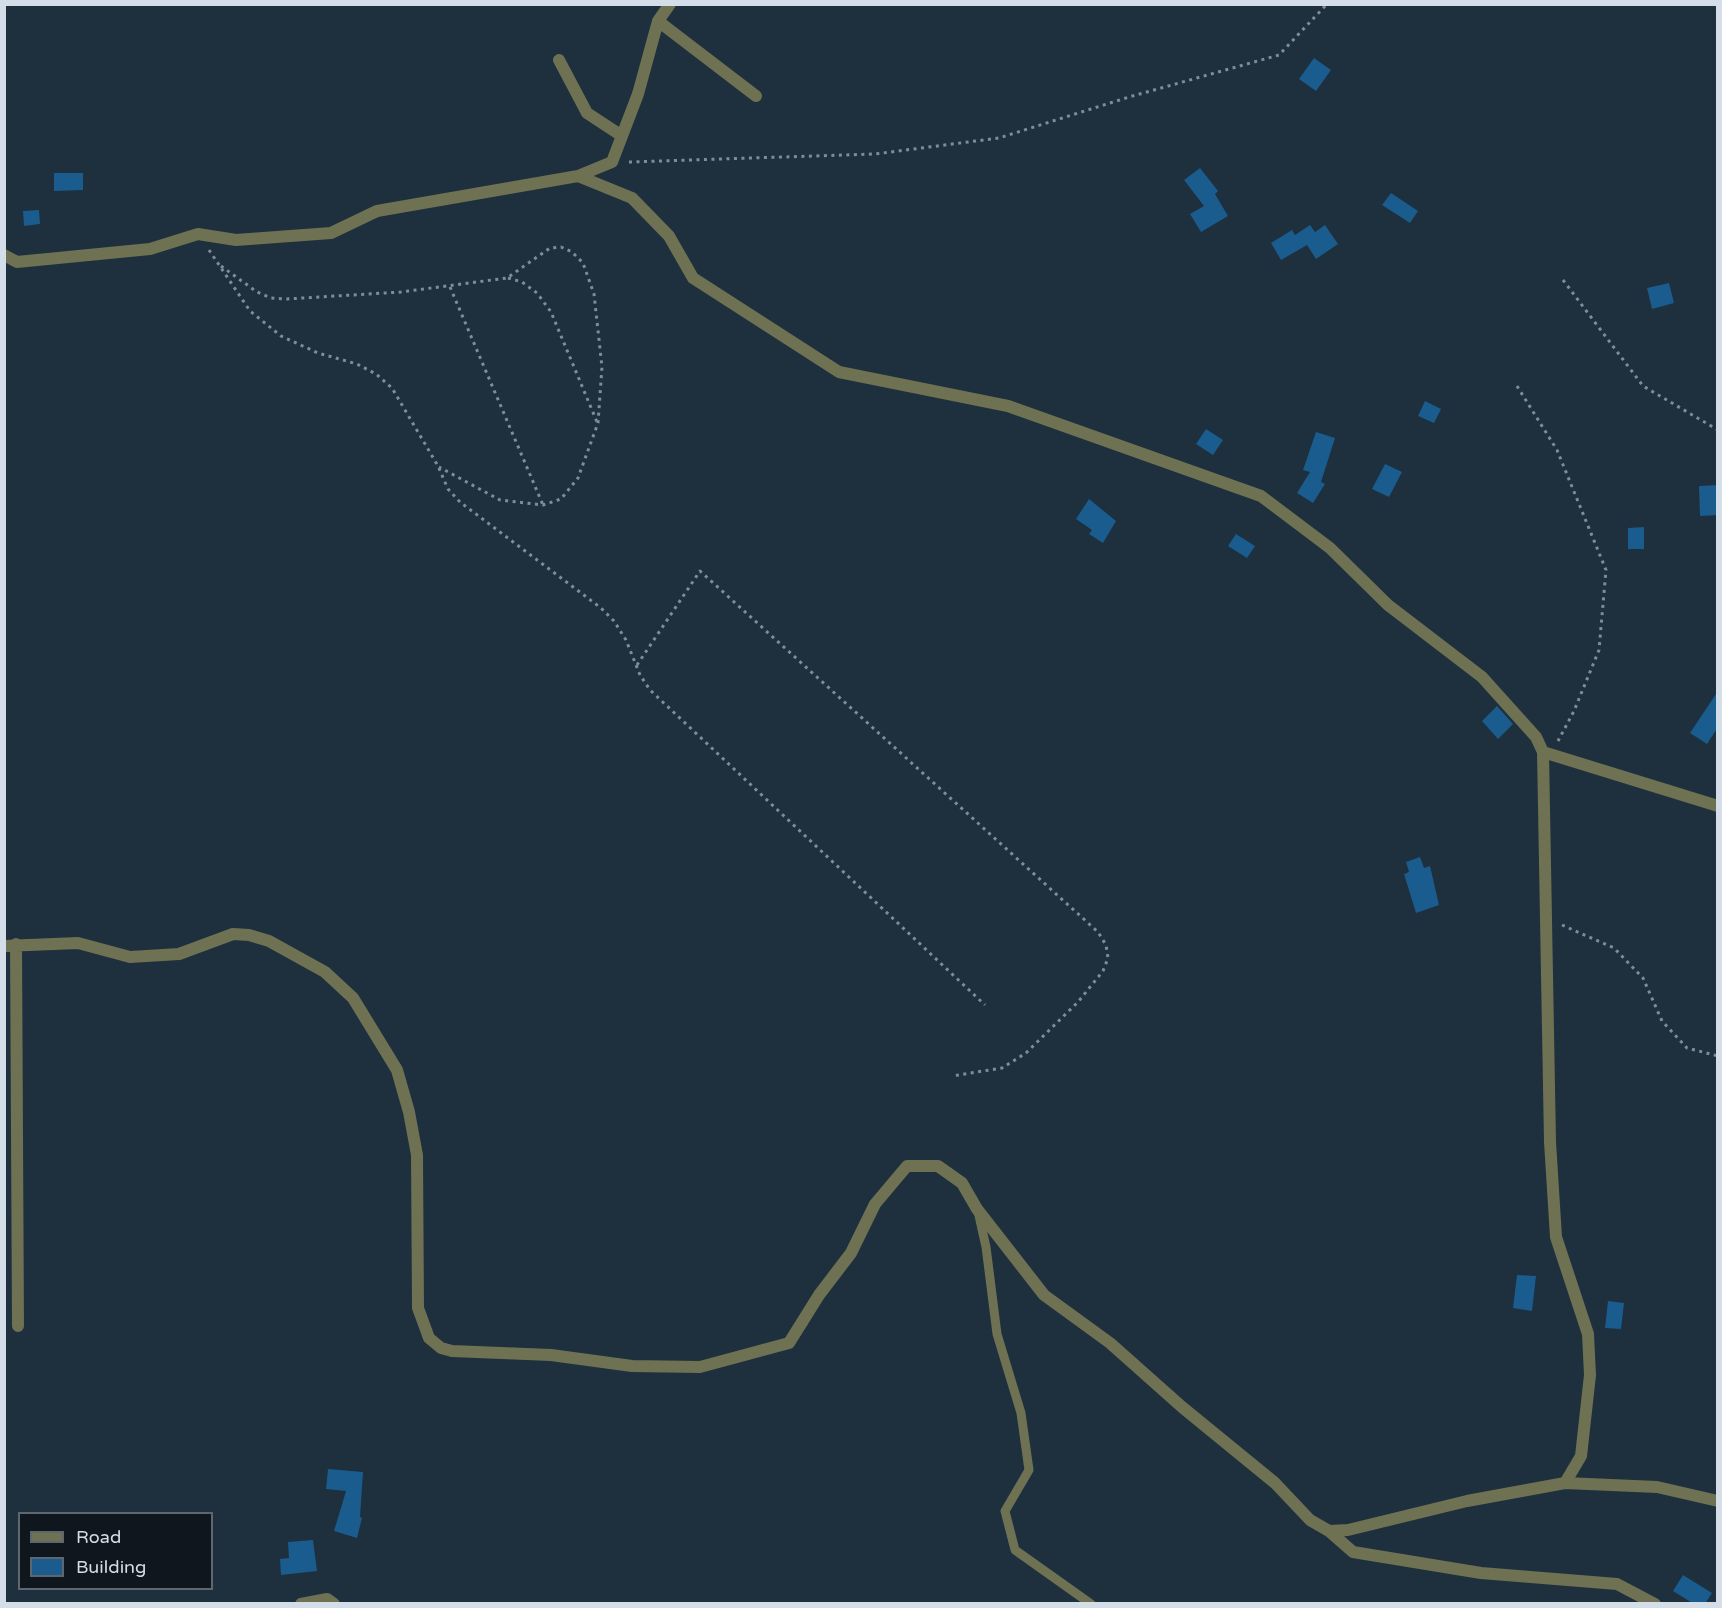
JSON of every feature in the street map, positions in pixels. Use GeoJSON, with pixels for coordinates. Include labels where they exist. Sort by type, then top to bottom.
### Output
{"type":"FeatureCollection","features":[{"type":"Feature","properties":{"kind":"street"},"geometry":{"type":"LineString","coordinates":[[4,255],[17,262],[150,249],[198,234],[236,240],[331,232],[377,211],[578,176],[612,162],[638,94],[658,21],[670,4]]}},
{"type":"Feature","properties":{"kind":"street"},"geometry":{"type":"LineString","coordinates":[[658,21],[756,96]]}},
{"type":"Feature","properties":{"kind":"street"},"geometry":{"type":"LineString","coordinates":[[559,60],[587,113],[622,136]]}},
{"type":"Feature","properties":{"kind":"street"},"geometry":{"type":"LineString","coordinates":[[578,176],[632,198],[669,236],[693,278],[839,372],[1008,406],[1261,496],[1330,548],[1388,605],[1482,676],[1536,737],[1543,752],[1550,1142],[1556,1237],[1588,1334],[1590,1375],[1581,1456],[1565,1483]]}},
{"type":"Feature","properties":{"kind":"street"},"geometry":{"type":"LineString","coordinates":[[1543,752],[1718,806]]}},
{"type":"Feature","properties":{"kind":"street"},"geometry":{"type":"LineString","coordinates":[[18,1326],[10,945],[78,943],[130,957],[179,954],[233,934],[249,935],[269,941],[325,972],[353,998],[397,1070],[409,1112],[417,1155],[418,1308],[429,1338],[441,1348],[452,1351],[551,1355],[632,1366],[700,1367],[789,1342],[819,1295],[851,1253],[875,1204],[907,1166],[938,1167],[962,1183],[977,1209],[1044,1295],[1110,1343],[1182,1407],[1275,1483],[1310,1520],[1329,1530],[1353,1552],[1492,1574],[1617,1584],[1655,1604]]}},
{"type":"Feature","properties":{"kind":"street"},"geometry":{"type":"LineString","coordinates":[[1329,1530],[1348,1530],[1467,1501],[1565,1483],[1657,1487],[1718,1501]]}},
{"type":"Feature","properties":{"kind":"street"},"geometry":{"type":"LineString","coordinates":[[301,1604],[327,1599],[334,1604]]}},
{"type":"Feature","properties":{"kind":"lane"},"geometry":{"type":"LineString","coordinates":[[977,1209],[986,1247],[997,1334],[1021,1413],[1029,1470],[1005,1511],[1015,1550],[1091,1604]]}},
{"type":"Feature","properties":{"kind":"path"},"geometry":{"type":"LineString","coordinates":[[612,162],[875,154],[999,138],[1129,97],[1279,55],[1327,4]]}},
{"type":"Feature","properties":{"kind":"path"},"geometry":{"type":"LineString","coordinates":[[198,234],[250,311],[281,336],[318,353],[357,364],[375,374],[392,388],[438,466],[448,489],[460,502],[601,608],[614,621],[626,640],[636,666],[651,690],[985,1005]]}},
{"type":"Feature","properties":{"kind":"path"},"geometry":{"type":"LineString","coordinates":[[438,466],[500,500],[543,505],[561,499],[578,478],[598,423],[602,367],[594,294],[583,263],[566,250],[550,248],[507,278]]}},
{"type":"Feature","properties":{"kind":"path"},"geometry":{"type":"LineString","coordinates":[[219,264],[271,298],[400,292],[507,278],[522,282],[530,287],[551,312],[598,423]]}},
{"type":"Feature","properties":{"kind":"path"},"geometry":{"type":"LineString","coordinates":[[1563,280],[1643,386],[1718,430]]}},
{"type":"Feature","properties":{"kind":"path"},"geometry":{"type":"LineString","coordinates":[[450,287],[543,505]]}},
{"type":"Feature","properties":{"kind":"path"},"geometry":{"type":"LineString","coordinates":[[1517,386],[1557,450],[1606,570],[1599,650],[1574,711],[1556,744],[1543,752]]}},
{"type":"Feature","properties":{"kind":"path"},"geometry":{"type":"LineString","coordinates":[[636,666],[700,571],[1098,932],[1106,945],[1108,958],[1103,971],[1071,1010],[1026,1053],[1002,1068],[952,1076]]}},
{"type":"Feature","properties":{"kind":"path"},"geometry":{"type":"LineString","coordinates":[[1546,918],[1614,948],[1643,978],[1662,1021],[1681,1041],[1687,1047],[1718,1056]]}},
{"type":"Feature","properties":{"kind":"building"},"geometry":{"type":"Polygon","coordinates":[[[1314,58],[1331,70],[1316,91],[1299,79],[1314,58]]]}},
{"type":"Feature","properties":{"kind":"building"},"geometry":{"type":"Polygon","coordinates":[[[1200,168],[1218,191],[1215,194],[1228,216],[1201,232],[1190,214],[1204,206],[1184,180],[1200,168]]]}},
{"type":"Feature","properties":{"kind":"building"},"geometry":{"type":"Polygon","coordinates":[[[54,173],[83,173],[83,190],[54,191],[54,173]]]}},
{"type":"Feature","properties":{"kind":"building"},"geometry":{"type":"Polygon","coordinates":[[[1391,193],[1418,211],[1410,223],[1382,205],[1391,193]]]}},
{"type":"Feature","properties":{"kind":"building"},"geometry":{"type":"Polygon","coordinates":[[[39,210],[40,224],[24,226],[23,211],[39,210]]]}},
{"type":"Feature","properties":{"kind":"building"},"geometry":{"type":"Polygon","coordinates":[[[1310,225],[1315,232],[1325,225],[1338,244],[1316,259],[1307,245],[1281,260],[1271,243],[1292,230],[1295,235],[1310,225]]]}},
{"type":"Feature","properties":{"kind":"building"},"geometry":{"type":"Polygon","coordinates":[[[1669,283],[1674,303],[1652,309],[1647,288],[1669,283]]]}},
{"type":"Feature","properties":{"kind":"building"},"geometry":{"type":"Polygon","coordinates":[[[1425,401],[1441,409],[1434,423],[1418,416],[1425,401]]]}},
{"type":"Feature","properties":{"kind":"building"},"geometry":{"type":"Polygon","coordinates":[[[1206,429],[1223,440],[1213,455],[1196,444],[1206,429]]]}},
{"type":"Feature","properties":{"kind":"building"},"geometry":{"type":"Polygon","coordinates":[[[1316,432],[1335,438],[1321,482],[1325,484],[1313,503],[1297,493],[1310,472],[1303,470],[1316,432]]]}},
{"type":"Feature","properties":{"kind":"building"},"geometry":{"type":"Polygon","coordinates":[[[1385,464],[1402,472],[1389,497],[1372,489],[1385,464]]]}},
{"type":"Feature","properties":{"kind":"building"},"geometry":{"type":"Polygon","coordinates":[[[1718,485],[1718,515],[1700,516],[1699,486],[1718,485]]]}},
{"type":"Feature","properties":{"kind":"building"},"geometry":{"type":"Polygon","coordinates":[[[1089,499],[1116,521],[1103,543],[1089,534],[1092,530],[1076,519],[1089,499]]]}},
{"type":"Feature","properties":{"kind":"building"},"geometry":{"type":"Polygon","coordinates":[[[1644,527],[1644,549],[1628,549],[1628,528],[1644,527]]]}},
{"type":"Feature","properties":{"kind":"building"},"geometry":{"type":"Polygon","coordinates":[[[1236,534],[1255,546],[1247,558],[1228,546],[1236,534]]]}},
{"type":"Feature","properties":{"kind":"building"},"geometry":{"type":"Polygon","coordinates":[[[1718,691],[1718,727],[1707,744],[1690,733],[1718,691]]]}},
{"type":"Feature","properties":{"kind":"building"},"geometry":{"type":"Polygon","coordinates":[[[1497,706],[1513,724],[1498,739],[1482,721],[1497,706]]]}},
{"type":"Feature","properties":{"kind":"building"},"geometry":{"type":"Polygon","coordinates":[[[1420,857],[1424,868],[1430,866],[1439,905],[1416,913],[1404,874],[1409,872],[1406,862],[1420,857]]]}},
{"type":"Feature","properties":{"kind":"building"},"geometry":{"type":"Polygon","coordinates":[[[1517,1275],[1536,1276],[1532,1311],[1513,1308],[1517,1275]]]}},
{"type":"Feature","properties":{"kind":"building"},"geometry":{"type":"Polygon","coordinates":[[[1608,1301],[1624,1303],[1621,1329],[1605,1328],[1608,1301]]]}},
{"type":"Feature","properties":{"kind":"building"},"geometry":{"type":"Polygon","coordinates":[[[328,1469],[363,1472],[360,1517],[362,1518],[357,1538],[334,1531],[346,1491],[326,1489],[328,1469]]]}},
{"type":"Feature","properties":{"kind":"building"},"geometry":{"type":"Polygon","coordinates":[[[313,1540],[317,1571],[281,1575],[280,1559],[289,1558],[288,1542],[313,1540]]]}},
{"type":"Feature","properties":{"kind":"building"},"geometry":{"type":"Polygon","coordinates":[[[1683,1575],[1712,1593],[1705,1604],[1694,1604],[1673,1591],[1683,1575]]]}}]}
